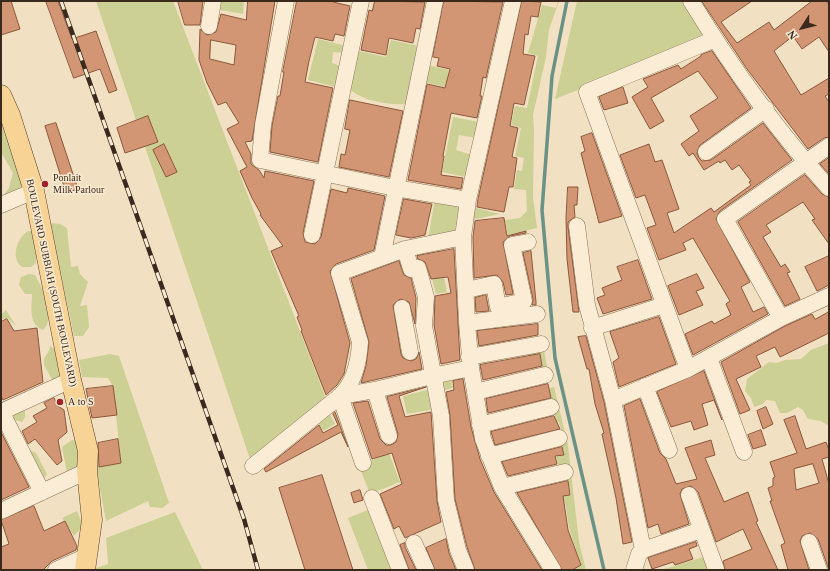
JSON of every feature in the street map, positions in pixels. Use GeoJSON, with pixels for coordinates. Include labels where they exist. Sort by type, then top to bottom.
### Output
{"type":"FeatureCollection","features":[{"type":"Feature","properties":{"kind":"main road","name":"BOULEVARD SUBBIAH (SOUTH BOULEVARD)"},"geometry":{"type":"LineString","coordinates":[[1,95],[10,115],[34,191],[71,380],[88,451],[86,471],[92,520],[86,563]]}},
{"type":"Feature","properties":{"kind":"street"},"geometry":{"type":"LineString","coordinates":[[209,26],[212,1]]}},
{"type":"Feature","properties":{"kind":"street"},"geometry":{"type":"LineString","coordinates":[[286,1],[263,125],[260,160],[395,188],[468,200]]}},
{"type":"Feature","properties":{"kind":"street"},"geometry":{"type":"LineString","coordinates":[[312,235],[361,1]]}},
{"type":"Feature","properties":{"kind":"street"},"geometry":{"type":"LineString","coordinates":[[382,257],[395,188],[435,1]]}},
{"type":"Feature","properties":{"kind":"street"},"geometry":{"type":"LineString","coordinates":[[513,1],[468,200],[463,237],[467,324],[470,362],[480,425],[489,456],[502,487],[547,568]]}},
{"type":"Feature","properties":{"kind":"street"},"geometry":{"type":"LineString","coordinates":[[691,1],[714,39],[806,163],[829,188]]}},
{"type":"Feature","properties":{"kind":"street"},"geometry":{"type":"LineString","coordinates":[[688,369],[587,92],[714,39]]}},
{"type":"Feature","properties":{"kind":"street"},"geometry":{"type":"LineString","coordinates":[[706,152],[766,109]]}},
{"type":"Feature","properties":{"kind":"street"},"geometry":{"type":"LineString","coordinates":[[781,318],[725,219],[829,146]]}},
{"type":"Feature","properties":{"kind":"street"},"geometry":{"type":"LineString","coordinates":[[1,205],[34,191]]}},
{"type":"Feature","properties":{"kind":"street"},"geometry":{"type":"LineString","coordinates":[[577,226],[587,305],[612,400],[643,550]]}},
{"type":"Feature","properties":{"kind":"street"},"geometry":{"type":"LineString","coordinates":[[253,466],[340,396],[347,389],[352,379],[359,353],[360,342],[339,274],[406,249],[463,237]]}},
{"type":"Feature","properties":{"kind":"street"},"geometry":{"type":"LineString","coordinates":[[466,290],[494,284],[498,307],[524,301],[512,245],[528,242]]}},
{"type":"Feature","properties":{"kind":"street"},"geometry":{"type":"LineString","coordinates":[[406,249],[411,269],[418,268],[426,296],[424,321],[432,376],[440,416],[446,500],[458,550],[466,570]]}},
{"type":"Feature","properties":{"kind":"street"},"geometry":{"type":"LineString","coordinates":[[612,400],[688,369],[781,318],[829,296]]}},
{"type":"Feature","properties":{"kind":"street"},"geometry":{"type":"LineString","coordinates":[[592,328],[664,305]]}},
{"type":"Feature","properties":{"kind":"street"},"geometry":{"type":"LineString","coordinates":[[402,308],[410,352]]}},
{"type":"Feature","properties":{"kind":"street"},"geometry":{"type":"LineString","coordinates":[[467,324],[537,314]]}},
{"type":"Feature","properties":{"kind":"street"},"geometry":{"type":"LineString","coordinates":[[405,324],[424,321]]}},
{"type":"Feature","properties":{"kind":"street"},"geometry":{"type":"LineString","coordinates":[[340,396],[375,390],[432,376],[470,362],[541,344]]}},
{"type":"Feature","properties":{"kind":"street"},"geometry":{"type":"LineString","coordinates":[[709,358],[744,452]]}},
{"type":"Feature","properties":{"kind":"street"},"geometry":{"type":"LineString","coordinates":[[475,392],[545,375]]}},
{"type":"Feature","properties":{"kind":"street"},"geometry":{"type":"LineString","coordinates":[[42,492],[1,412],[71,380]]}},
{"type":"Feature","properties":{"kind":"street"},"geometry":{"type":"LineString","coordinates":[[645,386],[669,450]]}},
{"type":"Feature","properties":{"kind":"street"},"geometry":{"type":"LineString","coordinates":[[375,390],[389,436]]}},
{"type":"Feature","properties":{"kind":"street"},"geometry":{"type":"LineString","coordinates":[[340,396],[363,463]]}},
{"type":"Feature","properties":{"kind":"street"},"geometry":{"type":"LineString","coordinates":[[480,425],[551,407]]}},
{"type":"Feature","properties":{"kind":"street"},"geometry":{"type":"LineString","coordinates":[[489,456],[559,438]]}},
{"type":"Feature","properties":{"kind":"street"},"geometry":{"type":"LineString","coordinates":[[1,511],[86,471]]}},
{"type":"Feature","properties":{"kind":"street"},"geometry":{"type":"LineString","coordinates":[[502,487],[564,472]]}},
{"type":"Feature","properties":{"kind":"street"},"geometry":{"type":"LineString","coordinates":[[689,495],[716,569]]}},
{"type":"Feature","properties":{"kind":"street"},"geometry":{"type":"LineString","coordinates":[[372,498],[400,570]]}},
{"type":"Feature","properties":{"kind":"street"},"geometry":{"type":"LineString","coordinates":[[634,570],[639,554],[643,550],[701,530]]}},
{"type":"Feature","properties":{"kind":"street"},"geometry":{"type":"LineString","coordinates":[[809,542],[819,570]]}},
{"type":"Feature","properties":{"kind":"street"},"geometry":{"type":"LineString","coordinates":[[414,543],[426,570]]}},
{"type":"Feature","properties":{"kind":"street"},"geometry":{"type":"LineString","coordinates":[[56,570],[86,563]]}},
{"type":"Feature","properties":{"kind":"green space"},"geometry":{"type":"Polygon","coordinates":[[[96,1],[173,1],[328,404],[252,465],[96,1]]]}},
{"type":"Feature","properties":{"kind":"green space"},"geometry":{"type":"Polygon","coordinates":[[[217,1],[244,1],[243,14],[215,9],[217,1]]]}},
{"type":"Feature","properties":{"kind":"green space"},"geometry":{"type":"Polygon","coordinates":[[[559,1],[549,30],[546,57],[533,115],[533,198],[537,228],[508,235],[505,220],[520,218],[527,211],[526,190],[514,189],[517,170],[522,171],[524,158],[515,156],[521,128],[511,125],[515,106],[527,108],[538,56],[528,53],[542,5],[556,8],[559,1]]]}},
{"type":"Feature","properties":{"kind":"green space"},"geometry":{"type":"Polygon","coordinates":[[[577,1],[694,1],[716,36],[555,99],[577,1]]]}},
{"type":"Feature","properties":{"kind":"green space"},"geometry":{"type":"Polygon","coordinates":[[[318,39],[346,46],[344,53],[333,52],[332,63],[341,66],[339,88],[308,80],[318,39]]]}},
{"type":"Feature","properties":{"kind":"green space"},"geometry":{"type":"Polygon","coordinates":[[[391,40],[423,47],[409,104],[378,102],[363,97],[350,90],[353,67],[359,51],[386,57],[391,40]]]}},
{"type":"Feature","properties":{"kind":"green space"},"geometry":{"type":"Polygon","coordinates":[[[428,65],[449,70],[448,74],[460,77],[458,90],[424,82],[428,65]]]}},
{"type":"Feature","properties":{"kind":"green space"},"geometry":{"type":"Polygon","coordinates":[[[453,117],[479,122],[476,138],[459,135],[456,150],[475,156],[471,178],[442,172],[453,117]]]}},
{"type":"Feature","properties":{"kind":"green space"},"geometry":{"type":"Polygon","coordinates":[[[1,118],[25,177],[21,186],[9,200],[1,199],[9,188],[13,173],[1,152],[1,118]]]}},
{"type":"Feature","properties":{"kind":"green space"},"geometry":{"type":"Polygon","coordinates":[[[435,199],[459,205],[454,235],[428,239],[435,199]]]}},
{"type":"Feature","properties":{"kind":"green space"},"geometry":{"type":"Polygon","coordinates":[[[472,207],[500,214],[470,220],[472,207]]]}},
{"type":"Feature","properties":{"kind":"green space"},"geometry":{"type":"Polygon","coordinates":[[[50,223],[60,224],[67,228],[71,267],[78,266],[80,274],[88,282],[80,306],[87,305],[89,327],[83,336],[74,336],[50,223]]]}},
{"type":"Feature","properties":{"kind":"green space"},"geometry":{"type":"Polygon","coordinates":[[[28,231],[32,231],[36,253],[36,263],[31,267],[22,267],[16,259],[16,248],[21,238],[28,231]]]}},
{"type":"Feature","properties":{"kind":"green space"},"geometry":{"type":"Polygon","coordinates":[[[440,259],[447,292],[436,294],[428,262],[440,259]]]}},
{"type":"Feature","properties":{"kind":"green space"},"geometry":{"type":"Polygon","coordinates":[[[29,274],[35,275],[51,306],[47,325],[43,330],[35,324],[33,319],[32,294],[25,294],[19,285],[21,277],[29,274]]]}},
{"type":"Feature","properties":{"kind":"green space"},"geometry":{"type":"Polygon","coordinates":[[[6,310],[16,326],[7,318],[1,320],[1,315],[6,310]]]}},
{"type":"Feature","properties":{"kind":"green space"},"geometry":{"type":"Polygon","coordinates":[[[829,343],[829,426],[821,421],[808,419],[803,410],[798,407],[787,413],[780,413],[775,401],[766,400],[763,404],[754,407],[751,398],[745,391],[747,379],[769,362],[777,363],[785,360],[801,359],[811,350],[829,343]]]}},
{"type":"Feature","properties":{"kind":"green space"},"geometry":{"type":"Polygon","coordinates":[[[543,345],[548,372],[544,374],[540,356],[529,358],[527,348],[543,345]]]}},
{"type":"Feature","properties":{"kind":"green space"},"geometry":{"type":"Polygon","coordinates":[[[50,346],[65,355],[72,376],[55,385],[44,365],[44,358],[49,351],[50,346]]]}},
{"type":"Feature","properties":{"kind":"green space"},"geometry":{"type":"Polygon","coordinates":[[[110,354],[119,356],[169,503],[162,508],[150,507],[148,501],[106,521],[96,467],[121,463],[113,386],[108,378],[82,377],[79,360],[110,354]]]}},
{"type":"Feature","properties":{"kind":"green space"},"geometry":{"type":"Polygon","coordinates":[[[450,374],[453,388],[438,392],[436,378],[450,374]]]}},
{"type":"Feature","properties":{"kind":"green space"},"geometry":{"type":"Polygon","coordinates":[[[554,387],[568,445],[579,542],[586,570],[576,570],[575,567],[581,565],[569,528],[565,502],[553,503],[563,496],[571,495],[565,470],[560,471],[556,457],[564,455],[560,440],[564,439],[559,422],[550,424],[549,418],[555,416],[549,388],[554,387]]]}},
{"type":"Feature","properties":{"kind":"green space"},"geometry":{"type":"Polygon","coordinates":[[[431,389],[435,409],[407,414],[403,396],[431,389]]]}},
{"type":"Feature","properties":{"kind":"green space"},"geometry":{"type":"Polygon","coordinates":[[[22,408],[25,411],[25,417],[22,422],[15,420],[11,415],[22,408]]]}},
{"type":"Feature","properties":{"kind":"green space"},"geometry":{"type":"Polygon","coordinates":[[[328,410],[335,424],[323,431],[317,420],[328,410]]]}},
{"type":"Feature","properties":{"kind":"green space"},"geometry":{"type":"Polygon","coordinates":[[[72,440],[80,441],[87,469],[67,473],[62,447],[72,440]]]}},
{"type":"Feature","properties":{"kind":"green space"},"geometry":{"type":"Polygon","coordinates":[[[30,450],[36,453],[47,474],[42,481],[27,452],[30,450]]]}},
{"type":"Feature","properties":{"kind":"green space"},"geometry":{"type":"Polygon","coordinates":[[[389,453],[400,482],[370,494],[359,466],[389,453]]]}},
{"type":"Feature","properties":{"kind":"green space"},"geometry":{"type":"Polygon","coordinates":[[[368,510],[391,570],[368,570],[348,518],[368,510]]]}},
{"type":"Feature","properties":{"kind":"green space"},"geometry":{"type":"Polygon","coordinates":[[[77,511],[83,526],[74,536],[62,518],[77,511]]]}},
{"type":"Feature","properties":{"kind":"green space"},"geometry":{"type":"Polygon","coordinates":[[[175,512],[203,570],[95,570],[96,568],[108,564],[106,538],[175,512]]]}},
{"type":"Feature","properties":{"kind":"green space"},"geometry":{"type":"Polygon","coordinates":[[[707,556],[711,570],[664,569],[707,556]]]}},
{"type":"Feature","properties":{"kind":"building"},"geometry":{"type":"Polygon","coordinates":[[[1,1],[11,1],[20,29],[1,35],[1,1]]]}},
{"type":"Feature","properties":{"kind":"building"},"geometry":{"type":"Polygon","coordinates":[[[46,1],[58,1],[72,39],[96,31],[117,90],[109,93],[100,69],[74,78],[46,1]]]}},
{"type":"Feature","properties":{"kind":"building"},"geometry":{"type":"Polygon","coordinates":[[[178,1],[203,1],[200,25],[185,25],[178,1]]]}},
{"type":"Feature","properties":{"kind":"building"},"geometry":{"type":"Polygon","coordinates":[[[248,1],[275,1],[252,141],[245,142],[251,154],[251,164],[259,170],[264,178],[265,171],[314,181],[303,233],[305,242],[315,244],[321,237],[331,189],[347,193],[348,188],[385,196],[374,250],[336,264],[330,271],[350,343],[344,374],[337,385],[326,395],[301,331],[302,330],[297,317],[299,316],[271,251],[283,246],[260,215],[261,214],[240,171],[247,167],[227,129],[239,123],[226,102],[218,105],[207,83],[199,60],[200,29],[207,35],[216,32],[221,14],[246,20],[248,1]],[[211,40],[210,59],[234,65],[236,45],[211,40]]]}},
{"type":"Feature","properties":{"kind":"building"},"geometry":{"type":"Polygon","coordinates":[[[297,1],[334,1],[333,2],[350,6],[344,36],[335,34],[333,41],[315,37],[309,61],[305,82],[333,88],[318,162],[270,152],[272,126],[278,96],[280,96],[283,72],[297,1]]]}},
{"type":"Feature","properties":{"kind":"building"},"geometry":{"type":"Polygon","coordinates":[[[375,1],[425,2],[420,29],[416,28],[413,43],[389,38],[386,55],[361,50],[369,10],[372,11],[375,1]]]}},
{"type":"Feature","properties":{"kind":"building"},"geometry":{"type":"Polygon","coordinates":[[[444,1],[503,2],[486,78],[483,77],[480,96],[482,96],[477,118],[451,113],[441,175],[463,178],[461,189],[408,180],[427,84],[445,88],[450,69],[437,66],[439,58],[433,57],[444,1]]]}},
{"type":"Feature","properties":{"kind":"building"},"geometry":{"type":"Polygon","coordinates":[[[522,1],[541,2],[538,17],[531,16],[528,35],[525,34],[523,54],[535,56],[524,105],[514,103],[510,126],[518,128],[512,157],[517,158],[513,187],[509,187],[504,212],[477,207],[522,1]]]}},
{"type":"Feature","properties":{"kind":"building"},"geometry":{"type":"Polygon","coordinates":[[[702,1],[752,1],[721,22],[737,43],[769,22],[774,30],[812,1],[826,1],[829,5],[829,52],[819,37],[802,49],[793,36],[774,51],[801,95],[829,78],[829,94],[825,96],[829,102],[829,137],[824,138],[808,149],[747,69],[702,1]]]}},
{"type":"Feature","properties":{"kind":"building"},"geometry":{"type":"Polygon","coordinates":[[[712,51],[751,108],[700,145],[697,153],[699,158],[702,161],[711,160],[763,123],[792,160],[720,211],[716,219],[750,282],[741,287],[753,312],[764,307],[768,314],[693,355],[685,334],[712,321],[714,324],[731,315],[726,304],[730,301],[693,238],[683,243],[686,250],[659,260],[647,228],[656,225],[645,195],[636,198],[620,155],[649,144],[655,162],[662,160],[679,209],[667,213],[674,233],[711,208],[714,212],[751,185],[749,182],[751,181],[739,165],[732,170],[725,160],[720,163],[719,161],[704,170],[693,153],[689,156],[681,144],[699,131],[690,116],[718,98],[698,71],[651,98],[664,121],[650,129],[632,97],[648,87],[643,79],[678,65],[681,69],[701,55],[712,51]]]}},
{"type":"Feature","properties":{"kind":"building"},"geometry":{"type":"Polygon","coordinates":[[[623,87],[628,103],[604,110],[599,97],[623,87]]]}},
{"type":"Feature","properties":{"kind":"building"},"geometry":{"type":"Polygon","coordinates":[[[350,100],[403,111],[389,177],[339,167],[341,154],[345,155],[350,130],[345,129],[350,100]]]}},
{"type":"Feature","properties":{"kind":"building"},"geometry":{"type":"Polygon","coordinates":[[[148,116],[158,142],[125,153],[117,128],[148,116]]]}},
{"type":"Feature","properties":{"kind":"building"},"geometry":{"type":"Polygon","coordinates":[[[56,123],[78,189],[66,193],[45,126],[56,123]]]}},
{"type":"Feature","properties":{"kind":"building"},"geometry":{"type":"Polygon","coordinates":[[[592,133],[622,216],[599,223],[581,153],[585,151],[581,137],[592,133]]]}},
{"type":"Feature","properties":{"kind":"building"},"geometry":{"type":"Polygon","coordinates":[[[164,144],[177,172],[166,177],[153,150],[164,144]]]}},
{"type":"Feature","properties":{"kind":"building"},"geometry":{"type":"Polygon","coordinates":[[[829,158],[829,174],[820,164],[829,158]]]}},
{"type":"Feature","properties":{"kind":"building"},"geometry":{"type":"Polygon","coordinates":[[[805,175],[822,194],[829,197],[829,244],[812,220],[815,219],[803,202],[766,225],[771,232],[763,237],[781,267],[785,264],[790,272],[787,273],[800,299],[785,306],[738,222],[805,175]]]}},
{"type":"Feature","properties":{"kind":"building"},"geometry":{"type":"Polygon","coordinates":[[[568,187],[578,187],[577,205],[574,205],[575,217],[568,222],[568,227],[579,312],[573,312],[567,259],[566,218],[568,187]]]}},
{"type":"Feature","properties":{"kind":"building"},"geometry":{"type":"Polygon","coordinates":[[[404,199],[432,204],[425,235],[411,238],[396,235],[404,199]]]}},
{"type":"Feature","properties":{"kind":"building"},"geometry":{"type":"Polygon","coordinates":[[[504,218],[507,236],[526,231],[526,233],[510,236],[503,242],[513,294],[506,295],[503,282],[497,275],[474,278],[473,237],[475,221],[504,218]]]}},
{"type":"Feature","properties":{"kind":"building"},"geometry":{"type":"Polygon","coordinates":[[[454,249],[460,360],[441,364],[434,325],[435,296],[451,293],[448,277],[431,279],[425,262],[418,259],[417,256],[454,249]]]}},
{"type":"Feature","properties":{"kind":"building"},"geometry":{"type":"Polygon","coordinates":[[[531,251],[536,305],[532,305],[533,299],[523,253],[531,251]]]}},
{"type":"Feature","properties":{"kind":"building"},"geometry":{"type":"Polygon","coordinates":[[[829,256],[829,285],[817,291],[805,267],[829,256]]]}},
{"type":"Feature","properties":{"kind":"building"},"geometry":{"type":"Polygon","coordinates":[[[638,260],[652,299],[603,314],[597,298],[605,295],[602,288],[622,280],[617,267],[638,260]]]}},
{"type":"Feature","properties":{"kind":"building"},"geometry":{"type":"Polygon","coordinates":[[[399,261],[404,275],[411,278],[416,298],[415,324],[409,302],[400,299],[393,305],[401,354],[403,358],[411,361],[416,359],[419,352],[422,369],[361,383],[366,366],[369,342],[351,279],[399,261]]]}},
{"type":"Feature","properties":{"kind":"building"},"geometry":{"type":"Polygon","coordinates":[[[697,274],[704,288],[696,291],[703,305],[679,315],[668,286],[697,274]]]}},
{"type":"Feature","properties":{"kind":"building"},"geometry":{"type":"Polygon","coordinates":[[[486,295],[489,311],[476,312],[475,298],[486,295]]]}},
{"type":"Feature","properties":{"kind":"building"},"geometry":{"type":"Polygon","coordinates":[[[829,312],[829,333],[780,357],[775,347],[756,356],[761,367],[736,379],[750,410],[740,414],[721,362],[785,326],[812,314],[815,319],[829,312]]]}},
{"type":"Feature","properties":{"kind":"building"},"geometry":{"type":"Polygon","coordinates":[[[659,317],[676,364],[619,387],[613,362],[619,358],[610,332],[659,317]]]}},
{"type":"Feature","properties":{"kind":"building"},"geometry":{"type":"Polygon","coordinates":[[[7,319],[14,331],[37,328],[43,382],[3,400],[1,396],[1,322],[7,319]]]}},
{"type":"Feature","properties":{"kind":"building"},"geometry":{"type":"Polygon","coordinates":[[[538,324],[538,335],[479,346],[477,331],[538,324]]]}},
{"type":"Feature","properties":{"kind":"building"},"geometry":{"type":"Polygon","coordinates":[[[586,336],[604,402],[632,542],[623,544],[616,498],[602,434],[604,433],[595,404],[589,369],[587,369],[578,337],[586,336]]]}},
{"type":"Feature","properties":{"kind":"building"},"geometry":{"type":"Polygon","coordinates":[[[540,354],[542,366],[483,380],[480,365],[540,354]]]}},
{"type":"Feature","properties":{"kind":"building"},"geometry":{"type":"Polygon","coordinates":[[[704,371],[722,420],[714,400],[702,404],[708,425],[694,430],[691,421],[671,427],[657,392],[704,371]]]}},
{"type":"Feature","properties":{"kind":"building"},"geometry":{"type":"Polygon","coordinates":[[[463,379],[471,427],[480,459],[494,492],[542,570],[475,570],[467,547],[455,499],[450,415],[446,392],[454,390],[453,381],[463,379]]]}},
{"type":"Feature","properties":{"kind":"building"},"geometry":{"type":"Polygon","coordinates":[[[548,384],[551,398],[488,413],[486,399],[548,384]]]}},
{"type":"Feature","properties":{"kind":"building"},"geometry":{"type":"Polygon","coordinates":[[[113,386],[117,415],[92,418],[86,389],[113,386]]]}},
{"type":"Feature","properties":{"kind":"building"},"geometry":{"type":"Polygon","coordinates":[[[426,387],[399,396],[405,417],[431,412],[437,501],[441,522],[405,538],[399,526],[394,529],[380,494],[402,484],[392,453],[372,459],[353,403],[368,401],[380,439],[386,445],[391,445],[396,442],[398,434],[387,397],[426,387]]]}},
{"type":"Feature","properties":{"kind":"building"},"geometry":{"type":"Polygon","coordinates":[[[54,398],[58,406],[64,410],[67,432],[58,440],[62,461],[57,465],[35,439],[28,444],[22,431],[37,422],[33,416],[47,408],[44,403],[54,398]]]}},
{"type":"Feature","properties":{"kind":"building"},"geometry":{"type":"Polygon","coordinates":[[[640,399],[660,453],[666,459],[676,484],[697,479],[685,448],[711,440],[715,455],[705,458],[724,502],[748,492],[758,521],[756,522],[778,570],[725,570],[723,561],[752,549],[743,529],[716,542],[698,492],[691,486],[682,489],[680,494],[689,524],[661,534],[658,524],[648,528],[624,406],[640,399]]]}},
{"type":"Feature","properties":{"kind":"building"},"geometry":{"type":"Polygon","coordinates":[[[766,407],[773,424],[763,429],[757,411],[766,407]]]}},
{"type":"Feature","properties":{"kind":"building"},"geometry":{"type":"Polygon","coordinates":[[[335,412],[348,447],[341,432],[266,472],[264,469],[319,425],[323,433],[338,425],[333,414],[335,412]]]}},
{"type":"Feature","properties":{"kind":"building"},"geometry":{"type":"Polygon","coordinates":[[[554,416],[560,429],[495,445],[491,432],[554,416]]]}},
{"type":"Feature","properties":{"kind":"building"},"geometry":{"type":"Polygon","coordinates":[[[795,416],[806,449],[826,442],[829,450],[829,457],[822,459],[829,484],[829,570],[818,539],[810,533],[802,536],[800,541],[809,570],[788,570],[781,545],[785,543],[770,501],[772,501],[768,488],[773,486],[773,478],[775,477],[770,462],[797,453],[784,420],[795,416]],[[813,464],[794,469],[796,490],[819,483],[813,464]]]}},
{"type":"Feature","properties":{"kind":"building"},"geometry":{"type":"Polygon","coordinates":[[[761,430],[766,445],[753,449],[748,435],[761,430]]]}},
{"type":"Feature","properties":{"kind":"building"},"geometry":{"type":"Polygon","coordinates":[[[1,432],[29,487],[1,500],[1,432]]]}},
{"type":"Feature","properties":{"kind":"building"},"geometry":{"type":"Polygon","coordinates":[[[118,439],[121,463],[99,467],[98,443],[118,439]]]}},
{"type":"Feature","properties":{"kind":"building"},"geometry":{"type":"Polygon","coordinates":[[[562,447],[564,455],[555,456],[557,464],[508,476],[502,462],[562,447]]]}},
{"type":"Feature","properties":{"kind":"building"},"geometry":{"type":"Polygon","coordinates":[[[322,475],[353,570],[305,570],[279,488],[322,475]]]}},
{"type":"Feature","properties":{"kind":"building"},"geometry":{"type":"Polygon","coordinates":[[[568,481],[570,495],[563,496],[568,530],[581,565],[572,570],[562,570],[517,493],[568,481]]]}},
{"type":"Feature","properties":{"kind":"building"},"geometry":{"type":"Polygon","coordinates":[[[360,490],[363,500],[354,503],[351,493],[360,490]]]}},
{"type":"Feature","properties":{"kind":"building"},"geometry":{"type":"Polygon","coordinates":[[[34,506],[44,531],[65,521],[77,546],[76,550],[52,561],[43,570],[1,570],[1,547],[9,544],[1,520],[34,506]]]}},
{"type":"Feature","properties":{"kind":"building"},"geometry":{"type":"Polygon","coordinates":[[[446,539],[449,553],[456,570],[435,570],[426,548],[446,539]]]}},
{"type":"Feature","properties":{"kind":"building"},"geometry":{"type":"Polygon","coordinates":[[[696,542],[697,546],[689,549],[693,559],[675,565],[673,562],[652,569],[648,558],[696,542]]]}},
{"type":"Feature","properties":{"kind":"building"},"geometry":{"type":"Polygon","coordinates":[[[405,543],[405,547],[416,570],[409,570],[400,545],[405,543]]]}},
{"type":"Feature","properties":{"kind":"waterway"},"geometry":{"type":"LineString","coordinates":[[567,1],[552,76],[542,210],[555,358],[604,570]]}},
{"type":"Feature","properties":{"kind":"railway"},"geometry":{"type":"LineString","coordinates":[[61,1],[244,519],[258,570]]}},
{"type":"Feature","properties":{"kind":"place","name":"Ponlait Milk Parlour"},"geometry":{"type":"Point","coordinates":[45,184]}},
{"type":"Feature","properties":{"kind":"place","name":"A to S"},"geometry":{"type":"Point","coordinates":[60,402]}}]}
